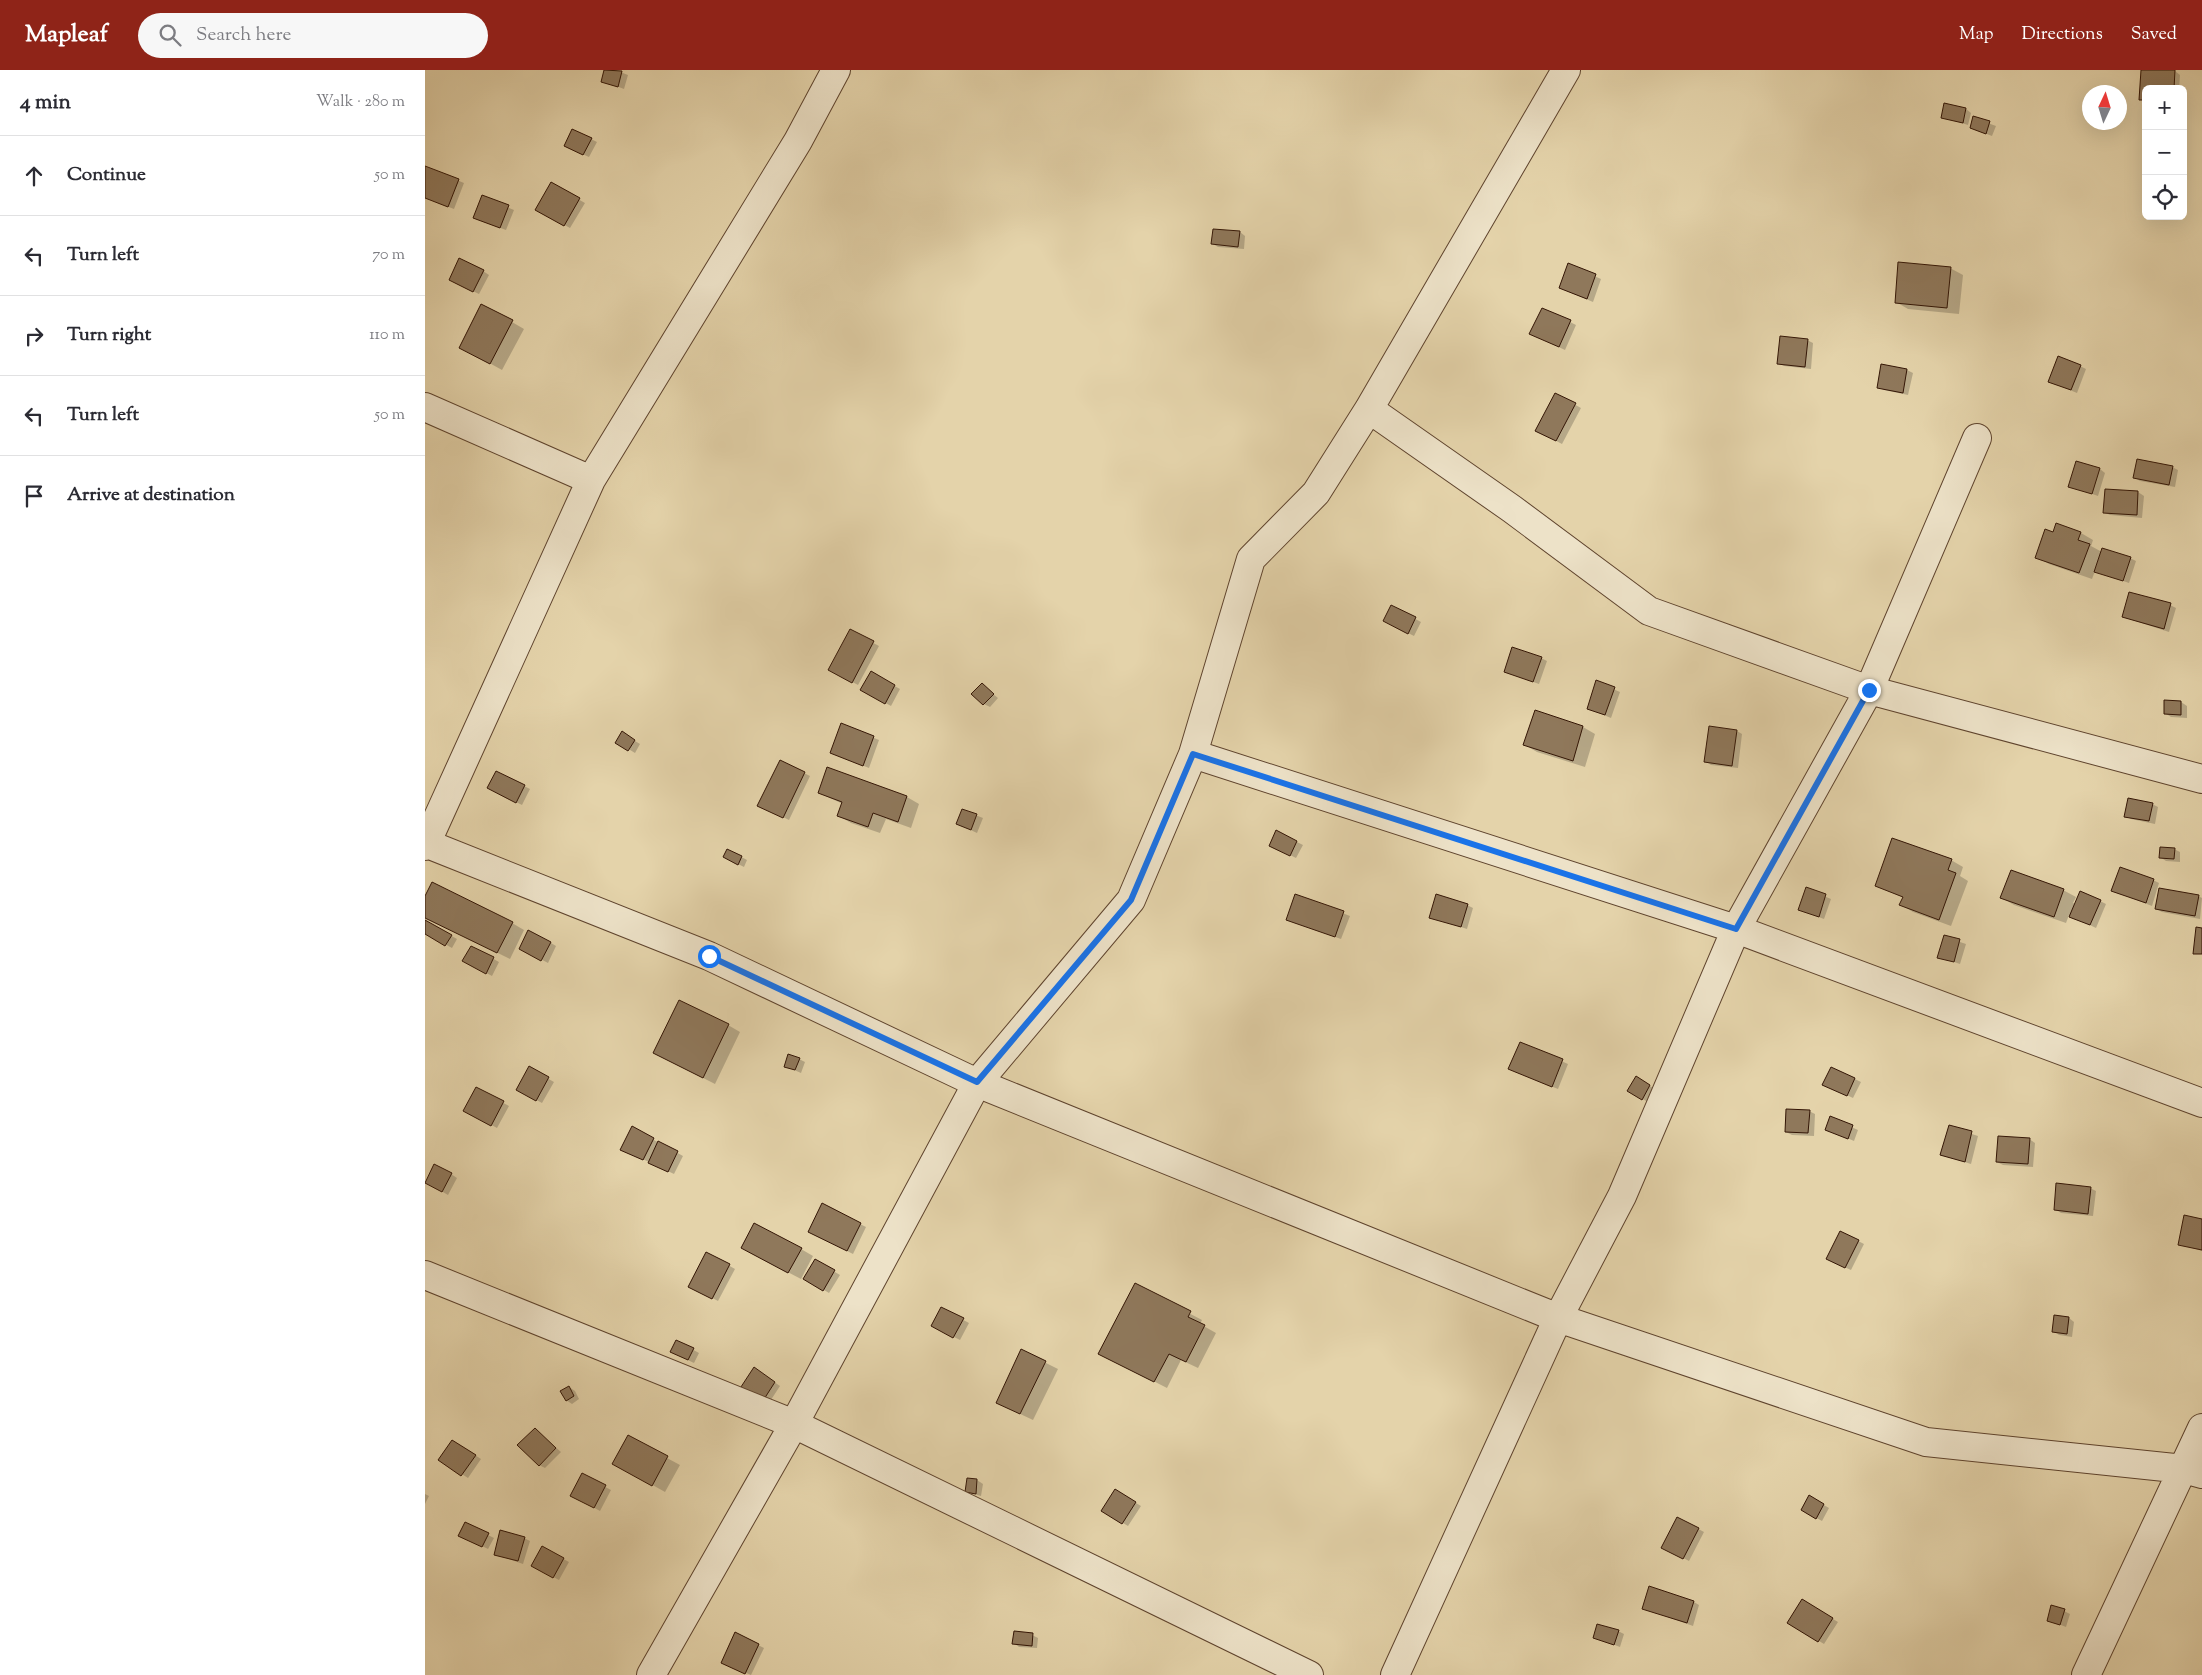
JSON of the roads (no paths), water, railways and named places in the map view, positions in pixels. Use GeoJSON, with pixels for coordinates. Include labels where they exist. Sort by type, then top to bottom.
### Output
{"type":"FeatureCollection","features":[{"type":"Feature","properties":{"kind":"street"},"geometry":{"type":"LineString","coordinates":[[836,70],[798,141],[591,480],[426,844],[709,956],[977,1082],[1558,1318],[1927,1442],[2193,1471]]}},
{"type":"Feature","properties":{"kind":"street"},"geometry":{"type":"LineString","coordinates":[[651,1675],[794,1424],[977,1082],[1131,900],[1193,754],[1251,559],[1316,493],[1369,409],[1566,70]]}},
{"type":"Feature","properties":{"kind":"street"},"geometry":{"type":"LineString","coordinates":[[425,407],[591,480]]}},
{"type":"Feature","properties":{"kind":"street"},"geometry":{"type":"LineString","coordinates":[[1369,409],[1512,509],[1649,611],[1869,690],[2202,779]]}},
{"type":"Feature","properties":{"kind":"street"},"geometry":{"type":"LineString","coordinates":[[1395,1675],[1558,1318],[1622,1196],[1736,929],[1869,690],[1977,438]]}},
{"type":"Feature","properties":{"kind":"street"},"geometry":{"type":"LineString","coordinates":[[1193,754],[1736,929],[2202,1103]]}},
{"type":"Feature","properties":{"kind":"street"},"geometry":{"type":"LineString","coordinates":[[425,1274],[794,1424],[1309,1675]]}},
{"type":"Feature","properties":{"kind":"street"},"geometry":{"type":"LineString","coordinates":[[2086,1675],[2193,1471],[2202,1428]]}}]}
